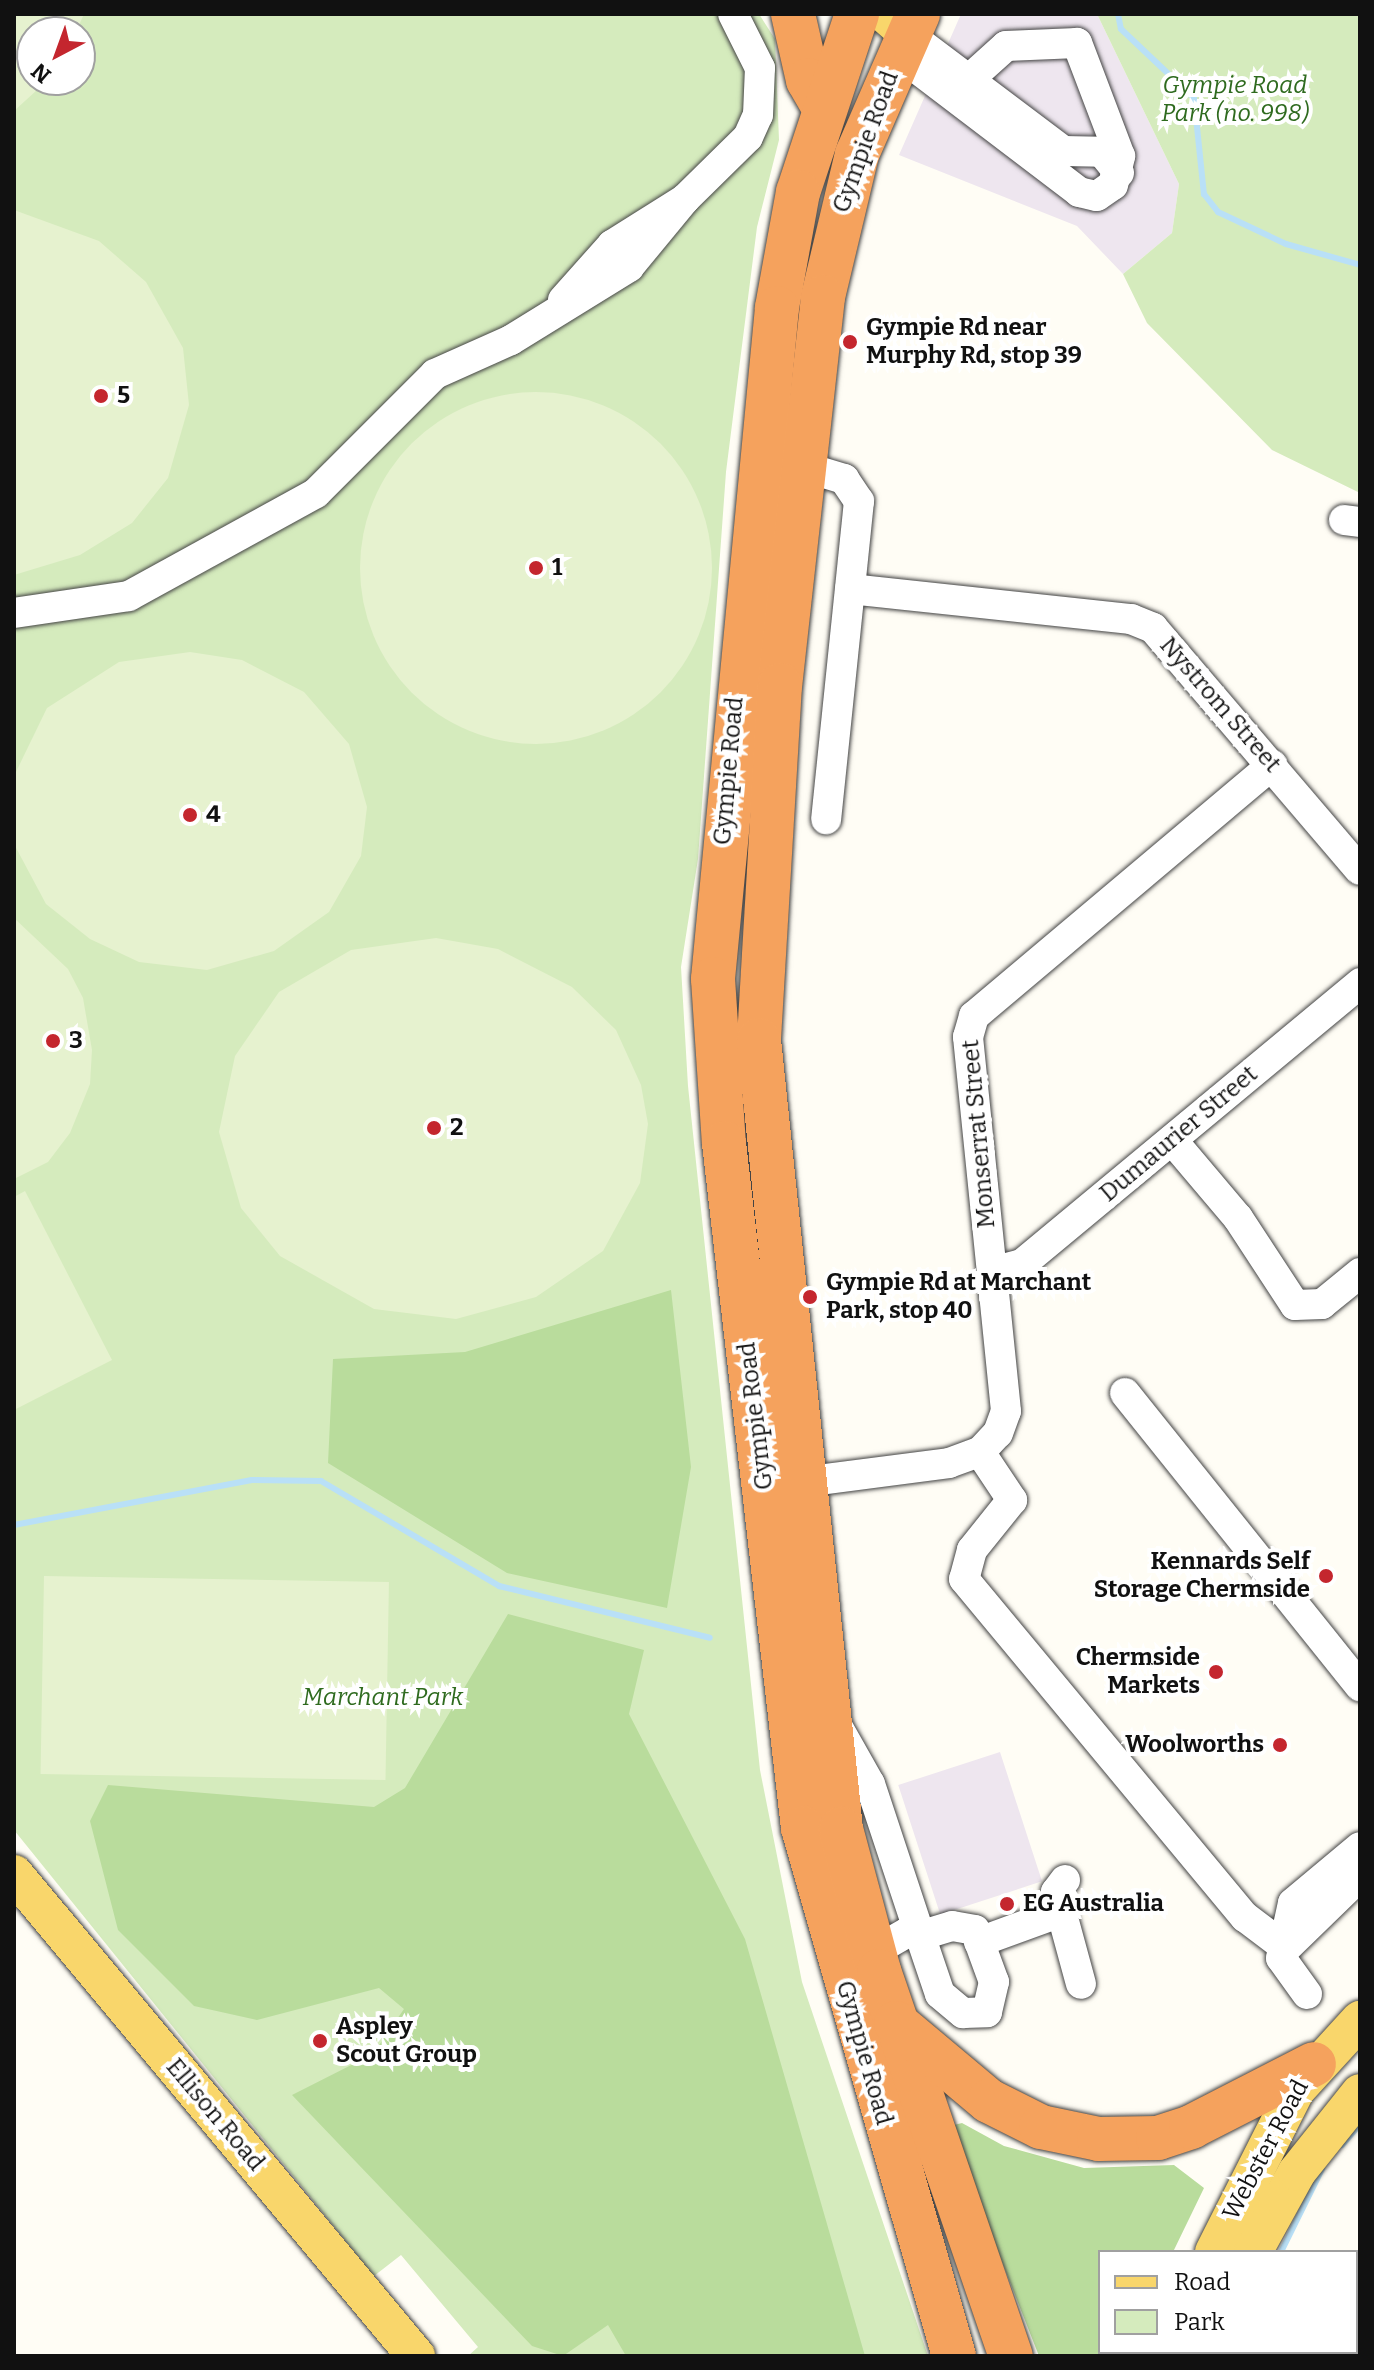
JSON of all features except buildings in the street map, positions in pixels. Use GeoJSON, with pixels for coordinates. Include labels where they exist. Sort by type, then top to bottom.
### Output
{"type":"FeatureCollection","features":[{"type":"Feature","properties":{"kind":"highway"},"geometry":{"type":"LineString","coordinates":[[793,14],[808,80],[823,106]]}},
{"type":"Feature","properties":{"kind":"highway","name":"Gympie Road"},"geometry":{"type":"LineString","coordinates":[[881,23],[823,106],[789,241],[759,457],[714,951],[724,1143],[803,1828],[954,2356]]}},
{"type":"Feature","properties":{"kind":"highway","name":"Gympie Road"},"geometry":{"type":"LineString","coordinates":[[881,23],[841,209],[804,465],[757,985],[765,1147],[841,1829],[896,2023],[1011,2356]]}},
{"type":"Feature","properties":{"kind":"highway"},"geometry":{"type":"LineString","coordinates":[[896,2023],[1002,2108],[1041,2127],[1099,2139],[1158,2138],[1191,2127],[1314,2064]]}},
{"type":"Feature","properties":{"kind":"main road","name":"Ellison Road"},"geometry":{"type":"LineString","coordinates":[[14,1874],[416,2356]]}},
{"type":"Feature","properties":{"kind":"main road","name":"Webster Road"},"geometry":{"type":"LineString","coordinates":[[1215,2250],[1260,2152],[1314,2064],[1360,2020]]}},
{"type":"Feature","properties":{"kind":"main road","name":"Webster Road"},"geometry":{"type":"LineString","coordinates":[[1254,2250],[1297,2172],[1360,2093]]}},
{"type":"Feature","properties":{"kind":"street"},"geometry":{"type":"LineString","coordinates":[[14,613],[80,608],[166,580],[344,473],[435,374],[550,314],[612,245],[685,199],[733,158],[758,115],[760,68],[733,14]]}},
{"type":"Feature","properties":{"kind":"street"},"geometry":{"type":"LineString","coordinates":[[881,23],[1063,151],[1102,152],[1119,173]]}},
{"type":"Feature","properties":{"kind":"street"},"geometry":{"type":"LineString","coordinates":[[881,23],[1079,192],[1103,194],[1119,173],[1118,149],[1077,43],[1006,46],[966,82]]}},
{"type":"Feature","properties":{"kind":"street"},"geometry":{"type":"LineString","coordinates":[[759,457],[804,465],[844,479],[857,492],[826,819]]}},
{"type":"Feature","properties":{"kind":"street","name":"Nystrom Street"},"geometry":{"type":"LineString","coordinates":[[850,589],[1131,619],[1153,628],[1360,870]]}},
{"type":"Feature","properties":{"kind":"street","name":"Monserrat Street"},"geometry":{"type":"LineString","coordinates":[[980,1452],[1006,1411],[968,1037],[974,1016],[1272,765]]}},
{"type":"Feature","properties":{"kind":"street","name":"Dumaurier Street"},"geometry":{"type":"LineString","coordinates":[[992,1272],[1022,1264],[1360,983]]}},
{"type":"Feature","properties":{"kind":"street"},"geometry":{"type":"LineString","coordinates":[[1172,1140],[1238,1218],[1288,1297],[1306,1309],[1360,1273]]}},
{"type":"Feature","properties":{"kind":"street"},"geometry":{"type":"LineString","coordinates":[[1125,1393],[1360,1686]]}},
{"type":"Feature","properties":{"kind":"street"},"geometry":{"type":"LineString","coordinates":[[803,1482],[949,1463],[980,1452],[1012,1500],[972,1550],[964,1579],[1216,1884],[1266,1940],[1286,1948]]}},
{"type":"Feature","properties":{"kind":"street"},"geometry":{"type":"LineString","coordinates":[[827,1706],[870,1784],[919,1932],[946,2002],[963,2013],[987,2012],[994,1982],[975,1930],[952,1926],[919,1932],[874,1952]]}},
{"type":"Feature","properties":{"kind":"street"},"geometry":{"type":"LineString","coordinates":[[1307,1994],[1281,1958],[1296,1899],[1360,1847]]}},
{"type":"Feature","properties":{"kind":"street"},"geometry":{"type":"LineString","coordinates":[[1286,1948],[1360,1876]]}},
{"type":"Feature","properties":{"kind":"street"},"geometry":{"type":"LineString","coordinates":[[1065,1880],[1056,1892],[1081,1984]]}},
{"type":"Feature","properties":{"kind":"street"},"geometry":{"type":"LineString","coordinates":[[979,1942],[1061,1912]]}},
{"type":"Feature","properties":{"kind":"shaded area"},"geometry":{"type":"Polygon","coordinates":[[[961,14],[1097,14],[1179,184],[1172,233],[1123,274],[1077,226],[899,155],[961,14]]]}},
{"type":"Feature","properties":{"kind":"shaded area"},"geometry":{"type":"Polygon","coordinates":[[[1000,1752],[1042,1881],[940,1914],[898,1785],[1000,1752]]]}},
{"type":"Feature","properties":{"kind":"green space","name":"Marchant Park"},"geometry":{"type":"Polygon","coordinates":[[[14,14],[759,14],[775,39],[779,140],[757,227],[726,472],[698,859],[681,967],[688,1086],[760,1770],[802,1982],[928,2356],[468,2356],[478,2347],[401,2255],[374,2276],[14,1830],[14,14]]]}},
{"type":"Feature","properties":{"kind":"green space"},"geometry":{"type":"Polygon","coordinates":[[[14,14],[84,14],[16,16],[16,96],[30,96],[14,111],[14,14]]]}},
{"type":"Feature","properties":{"kind":"green space","name":"Gympie Road Park (no. 998)"},"geometry":{"type":"Polygon","coordinates":[[[1097,14],[1360,14],[1360,493],[1272,450],[1147,323],[1123,274],[1172,233],[1179,184],[1097,14]]]}},
{"type":"Feature","properties":{"kind":"green space","name":"5"},"geometry":{"type":"Polygon","coordinates":[[[14,210],[99,241],[146,282],[183,348],[189,405],[168,478],[132,523],[80,555],[14,575],[14,210]]]}},
{"type":"Feature","properties":{"kind":"green space","name":"1"},"geometry":{"type":"Polygon","coordinates":[[[536,392],[570,395],[603,405],[648,432],[672,456],[699,501],[709,534],[712,568],[709,602],[699,635],[672,680],[648,704],[603,731],[570,741],[536,744],[502,741],[469,731],[424,704],[400,680],[373,635],[363,602],[360,568],[363,534],[373,501],[400,456],[424,432],[469,405],[502,395],[536,392]]]}},
{"type":"Feature","properties":{"kind":"green space","name":"4"},"geometry":{"type":"Polygon","coordinates":[[[190,652],[242,660],[304,692],[349,744],[367,807],[361,856],[329,912],[274,951],[207,970],[139,962],[90,939],[46,904],[14,844],[14,776],[47,708],[119,662],[190,652]]]}},
{"type":"Feature","properties":{"kind":"green space","name":"3"},"geometry":{"type":"Polygon","coordinates":[[[14,918],[68,969],[83,998],[92,1050],[90,1084],[70,1133],[48,1162],[14,1179],[14,918]]]}},
{"type":"Feature","properties":{"kind":"green space","name":"2"},"geometry":{"type":"Polygon","coordinates":[[[436,938],[498,949],[572,987],[616,1030],[641,1085],[648,1124],[640,1183],[603,1251],[536,1297],[456,1319],[374,1309],[280,1256],[241,1208],[219,1132],[235,1056],[279,992],[351,950],[436,938]]]}},
{"type":"Feature","properties":{"kind":"green space"},"geometry":{"type":"Polygon","coordinates":[[[25,1191],[112,1360],[14,1410],[14,1197],[25,1191]]]}},
{"type":"Feature","properties":{"kind":"green space"},"geometry":{"type":"Polygon","coordinates":[[[671,1290],[691,1467],[667,1608],[507,1573],[328,1463],[333,1359],[465,1352],[671,1290]]]}},
{"type":"Feature","properties":{"kind":"green space"},"geometry":{"type":"Polygon","coordinates":[[[44,1576],[389,1582],[385,1780],[41,1774],[44,1576]]]}},
{"type":"Feature","properties":{"kind":"green space"},"geometry":{"type":"Polygon","coordinates":[[[508,1614],[644,1650],[629,1714],[745,1939],[865,2356],[626,2356],[608,2325],[563,2356],[532,2346],[292,2095],[373,2054],[404,2009],[379,1988],[257,2020],[194,2006],[118,1930],[90,1821],[108,1785],[374,1807],[405,1788],[508,1614]]]}},
{"type":"Feature","properties":{"kind":"green space"},"geometry":{"type":"Polygon","coordinates":[[[962,2123],[1004,2146],[1084,2168],[1174,2165],[1204,2188],[1174,2250],[1098,2250],[1098,2354],[1122,2356],[1039,2356],[953,2137],[954,2125],[962,2123]]]}},
{"type":"Feature","properties":{"kind":"waterway"},"geometry":{"type":"LineString","coordinates":[[1118,14],[1121,29],[1194,98],[1204,194],[1218,212],[1286,244],[1360,265]]}},
{"type":"Feature","properties":{"kind":"waterway"},"geometry":{"type":"LineString","coordinates":[[14,1525],[252,1480],[321,1481],[499,1586],[710,1638]]}},
{"type":"Feature","properties":{"kind":"waterway"},"geometry":{"type":"LineString","coordinates":[[1342,2145],[1360,2124]]}},
{"type":"Feature","properties":{"kind":"waterway"},"geometry":{"type":"LineString","coordinates":[[1282,2250],[1322,2169]]}},
{"type":"Feature","properties":{"kind":"place","name":"Gympie Rd near Murphy Rd, stop 39"},"geometry":{"type":"Point","coordinates":[850,342]}},
{"type":"Feature","properties":{"kind":"place","name":"5"},"geometry":{"type":"Point","coordinates":[101,396]}},
{"type":"Feature","properties":{"kind":"place","name":"1"},"geometry":{"type":"Point","coordinates":[536,568]}},
{"type":"Feature","properties":{"kind":"place","name":"4"},"geometry":{"type":"Point","coordinates":[190,815]}},
{"type":"Feature","properties":{"kind":"place","name":"3"},"geometry":{"type":"Point","coordinates":[53,1041]}},
{"type":"Feature","properties":{"kind":"place","name":"2"},"geometry":{"type":"Point","coordinates":[434,1128]}},
{"type":"Feature","properties":{"kind":"place","name":"Gympie Rd at Marchant Park, stop 40"},"geometry":{"type":"Point","coordinates":[810,1297]}},
{"type":"Feature","properties":{"kind":"place","name":"Kennards Self Storage Chermside"},"geometry":{"type":"Point","coordinates":[1326,1576]}},
{"type":"Feature","properties":{"kind":"place","name":"Chermside Markets"},"geometry":{"type":"Point","coordinates":[1216,1672]}},
{"type":"Feature","properties":{"kind":"place","name":"Woolworths"},"geometry":{"type":"Point","coordinates":[1280,1745]}},
{"type":"Feature","properties":{"kind":"place","name":"EG Australia"},"geometry":{"type":"Point","coordinates":[1007,1904]}},
{"type":"Feature","properties":{"kind":"place","name":"Aspley Scout Group"},"geometry":{"type":"Point","coordinates":[320,2041]}}]}
